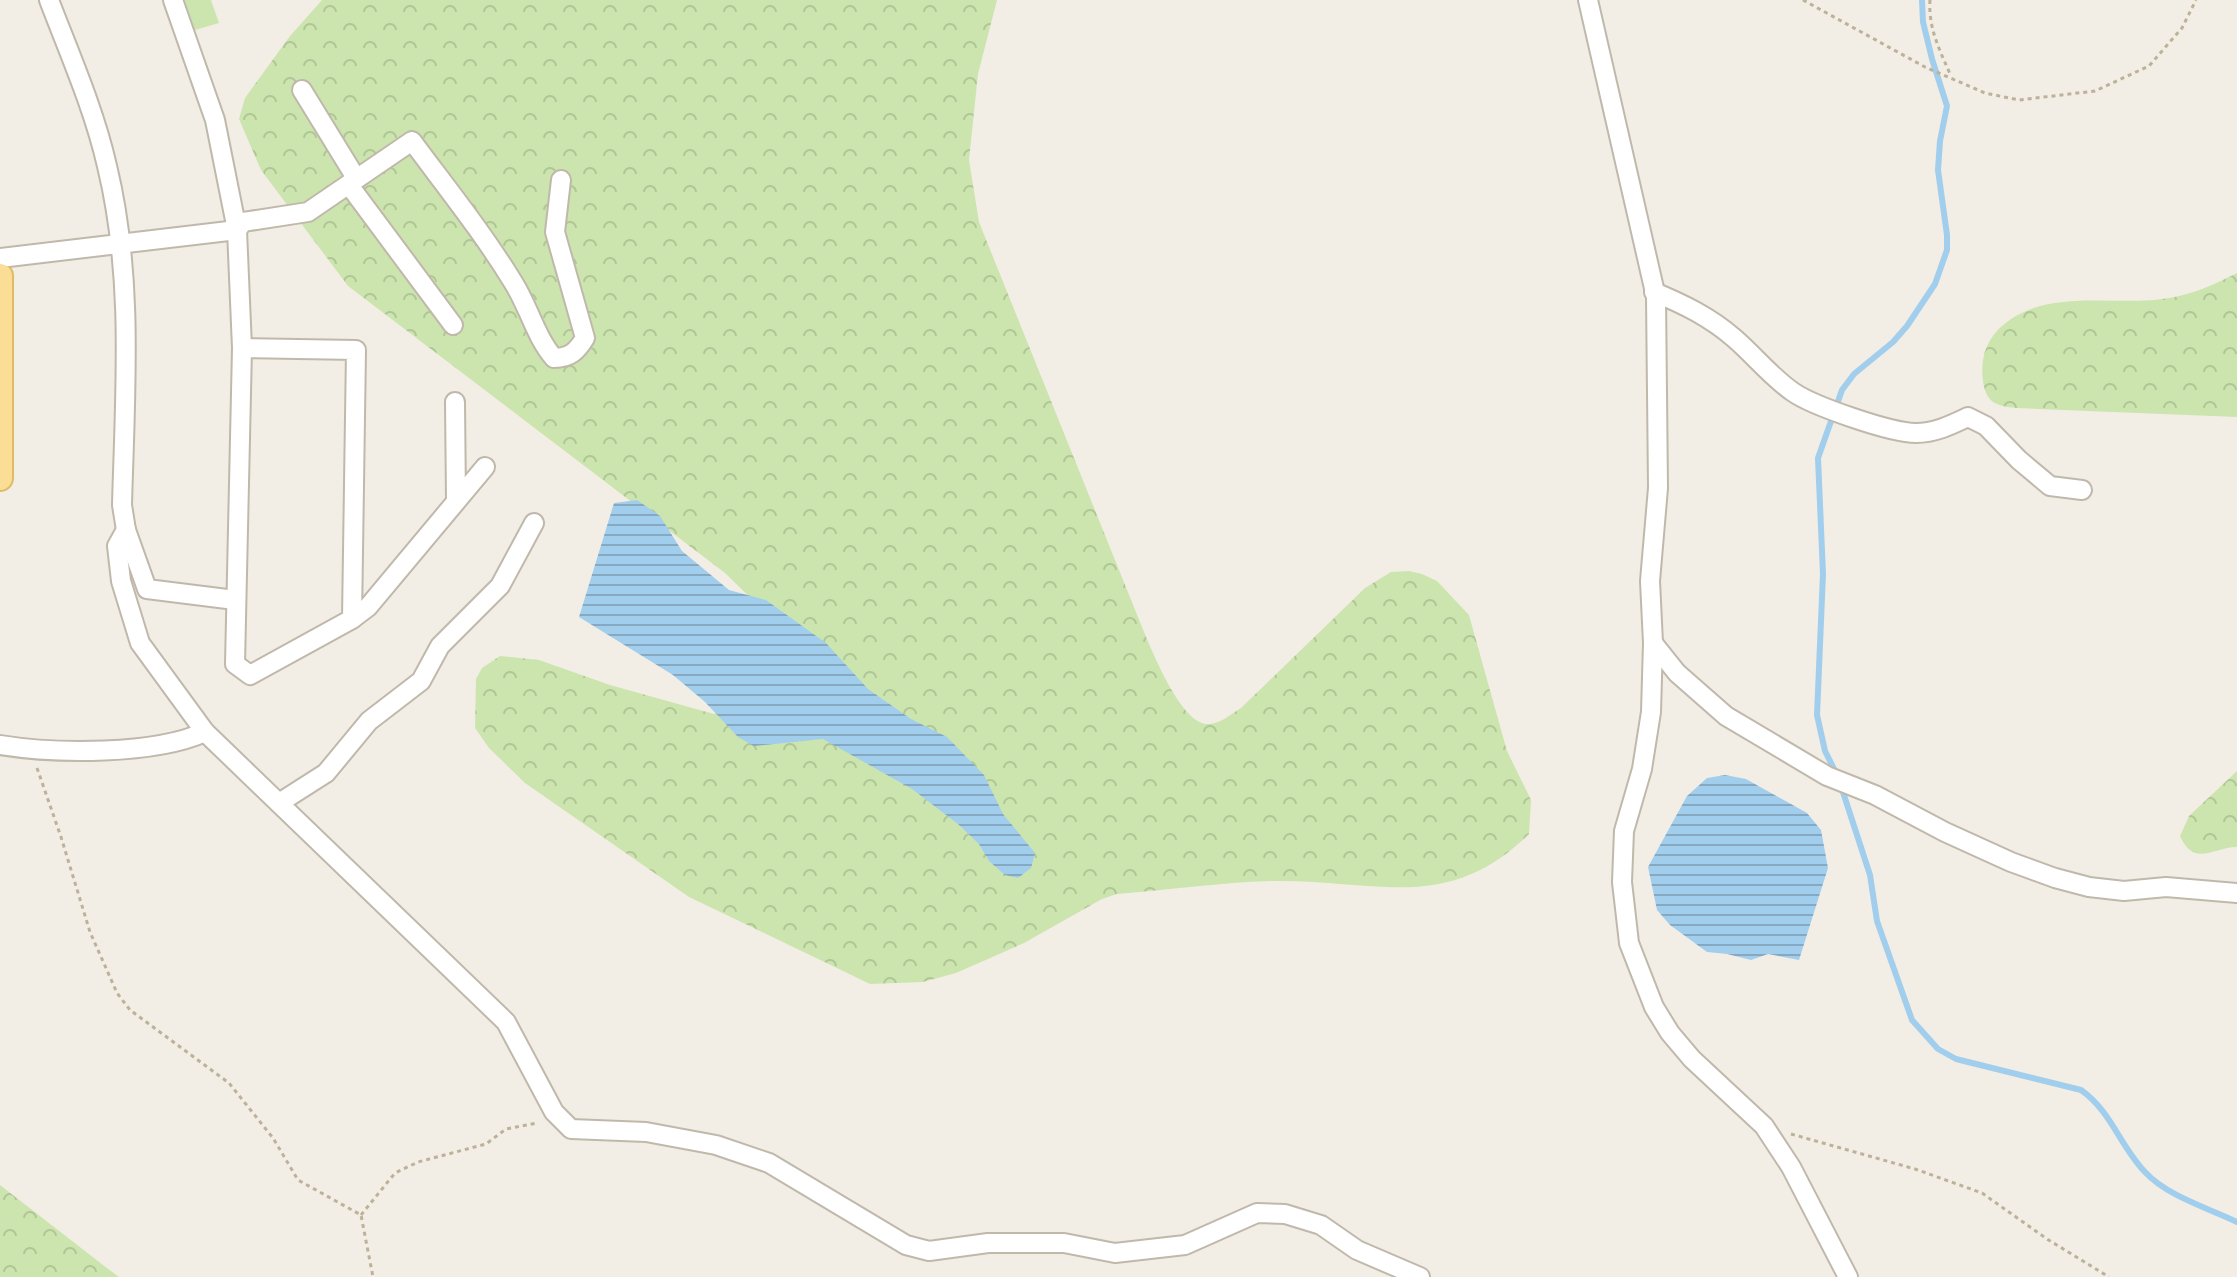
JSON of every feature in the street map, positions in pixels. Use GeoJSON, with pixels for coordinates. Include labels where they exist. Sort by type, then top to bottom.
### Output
{"type":"FeatureCollection","features":[{"type":"Feature","properties":{"kind":"main road"},"geometry":{"type":"LineString","coordinates":[[0,276],[0,478]]}},
{"type":"Feature","properties":{"kind":"street"},"geometry":{"type":"LineString","coordinates":[[49,0],[100,140],[121,243],[126,364],[122,505],[126,530],[147,589],[235,600]]}},
{"type":"Feature","properties":{"kind":"street"},"geometry":{"type":"LineString","coordinates":[[173,0],[215,120],[237,230],[242,348],[235,664],[250,675],[352,619],[368,607],[485,467]]}},
{"type":"Feature","properties":{"kind":"street"},"geometry":{"type":"LineString","coordinates":[[1588,0],[1654,292],[1658,488],[1650,581],[1653,643],[1651,712],[1642,769],[1624,831],[1622,882],[1629,943],[1654,1007],[1670,1033],[1692,1059],[1764,1126],[1791,1167],[1848,1277]]}},
{"type":"Feature","properties":{"kind":"street"},"geometry":{"type":"LineString","coordinates":[[302,90],[353,182],[453,325]]}},
{"type":"Feature","properties":{"kind":"street"},"geometry":{"type":"LineString","coordinates":[[0,258],[237,230],[243,222],[308,212],[412,141],[514,283],[541,344],[554,358],[565,358],[578,349],[585,338],[555,232],[561,180]]}},
{"type":"Feature","properties":{"kind":"street"},"geometry":{"type":"LineString","coordinates":[[1654,292],[1694,309],[1734,337],[1792,392],[1807,401],[1892,429],[1915,433],[1942,429],[1968,417],[1986,426],[2050,486],[2082,490]]}},
{"type":"Feature","properties":{"kind":"street"},"geometry":{"type":"LineString","coordinates":[[242,348],[356,350],[352,619]]}},
{"type":"Feature","properties":{"kind":"street"},"geometry":{"type":"LineString","coordinates":[[455,402],[456,501]]}},
{"type":"Feature","properties":{"kind":"street"},"geometry":{"type":"LineString","coordinates":[[279,803],[326,773],[369,721],[421,681],[440,646],[500,586],[534,523]]}},
{"type":"Feature","properties":{"kind":"street"},"geometry":{"type":"LineString","coordinates":[[126,530],[117,546],[121,581],[140,643],[205,732],[506,1022],[554,1112],[571,1129],[646,1132],[716,1145],[769,1163],[906,1245],[929,1251],[988,1243],[1064,1243],[1115,1253],[1185,1245],[1257,1213],[1285,1214],[1321,1225],[1357,1250],[1420,1277]]}},
{"type":"Feature","properties":{"kind":"street"},"geometry":{"type":"LineString","coordinates":[[1653,643],[1677,673],[1726,716],[1827,776],[1875,795],[2011,862],[2089,887],[2124,891],[2166,887],[2237,893]]}},
{"type":"Feature","properties":{"kind":"street"},"geometry":{"type":"LineString","coordinates":[[0,745],[30,750],[112,749],[185,741],[205,732]]}},
{"type":"Feature","properties":{"kind":"path"},"geometry":{"type":"LineString","coordinates":[[1803,0],[1925,67],[1985,93],[2019,100],[2095,91],[2149,66],[2182,28],[2196,0]]}},
{"type":"Feature","properties":{"kind":"path"},"geometry":{"type":"LineString","coordinates":[[1930,0],[1935,41],[1952,78]]}},
{"type":"Feature","properties":{"kind":"path"},"geometry":{"type":"LineString","coordinates":[[30,750],[90,932],[117,993],[130,1010],[229,1083],[273,1138],[298,1180],[361,1215]]}},
{"type":"Feature","properties":{"kind":"path"},"geometry":{"type":"LineString","coordinates":[[373,1277],[361,1215],[395,1173],[418,1162],[486,1144],[506,1129],[561,1119]]}},
{"type":"Feature","properties":{"kind":"path"},"geometry":{"type":"LineString","coordinates":[[1764,1126],[1915,1169],[1982,1193],[2047,1239],[2109,1277]]}},
{"type":"Feature","properties":{"kind":"green space"},"geometry":{"type":"Polygon","coordinates":[[[184,0],[211,0],[219,23],[195,30],[184,0]]]}},
{"type":"Feature","properties":{"kind":"green space"},"geometry":{"type":"Polygon","coordinates":[[[322,0],[997,0],[978,74],[969,160],[979,222],[1144,632],[1178,700],[1197,721],[1211,724],[1220,721],[1241,708],[1365,588],[1391,572],[1422,574],[1437,581],[1469,615],[1507,751],[1531,800],[1529,834],[1499,859],[1469,875],[1440,884],[1379,887],[1276,881],[1117,894],[1102,899],[1024,943],[956,973],[923,982],[870,984],[689,897],[525,783],[489,748],[475,728],[476,679],[482,668],[500,656],[539,660],[610,685],[714,714],[726,709],[769,616],[725,573],[348,286],[261,170],[239,119],[245,98],[290,36],[322,0]]]}},
{"type":"Feature","properties":{"kind":"green space"},"geometry":{"type":"Polygon","coordinates":[[[2237,273],[2237,417],[2016,408],[1997,404],[1986,394],[1982,373],[1985,350],[1996,331],[2019,314],[2058,303],[2172,298],[2237,273]]]}},
{"type":"Feature","properties":{"kind":"green space"},"geometry":{"type":"Polygon","coordinates":[[[2237,771],[2237,847],[2205,854],[2192,851],[2180,836],[2189,816],[2237,771]]]}},
{"type":"Feature","properties":{"kind":"green space"},"geometry":{"type":"Polygon","coordinates":[[[0,1185],[103,1265],[119,1277],[0,1277],[0,1185]]]}},
{"type":"Feature","properties":{"kind":"water"},"geometry":{"type":"Polygon","coordinates":[[[637,500],[660,516],[682,551],[729,590],[766,600],[826,643],[868,689],[911,719],[947,737],[984,775],[1003,814],[1035,853],[1031,868],[1018,878],[1005,875],[958,824],[912,789],[823,739],[754,746],[738,737],[705,702],[673,675],[579,617],[614,503],[637,500]]]}},
{"type":"Feature","properties":{"kind":"water"},"geometry":{"type":"Polygon","coordinates":[[[1725,775],[1746,779],[1807,813],[1821,830],[1828,868],[1799,960],[1768,954],[1751,960],[1707,952],[1670,925],[1657,910],[1648,867],[1687,796],[1707,778],[1725,775]]]}},
{"type":"Feature","properties":{"kind":"waterway"},"geometry":{"type":"LineString","coordinates":[[1837,775],[1825,751],[1817,715],[1823,574],[1818,458],[1842,390],[1854,374],[1893,342],[1907,326],[1935,284],[1947,250],[1938,170],[1947,106],[1923,22],[1922,0]]}},
{"type":"Feature","properties":{"kind":"waterway"},"geometry":{"type":"LineString","coordinates":[[1841,786],[1870,875],[1877,921],[1912,1020],[1938,1049],[1956,1059],[2081,1090],[2100,1108],[2136,1162],[2154,1180],[2176,1195],[2237,1222]]}}]}
